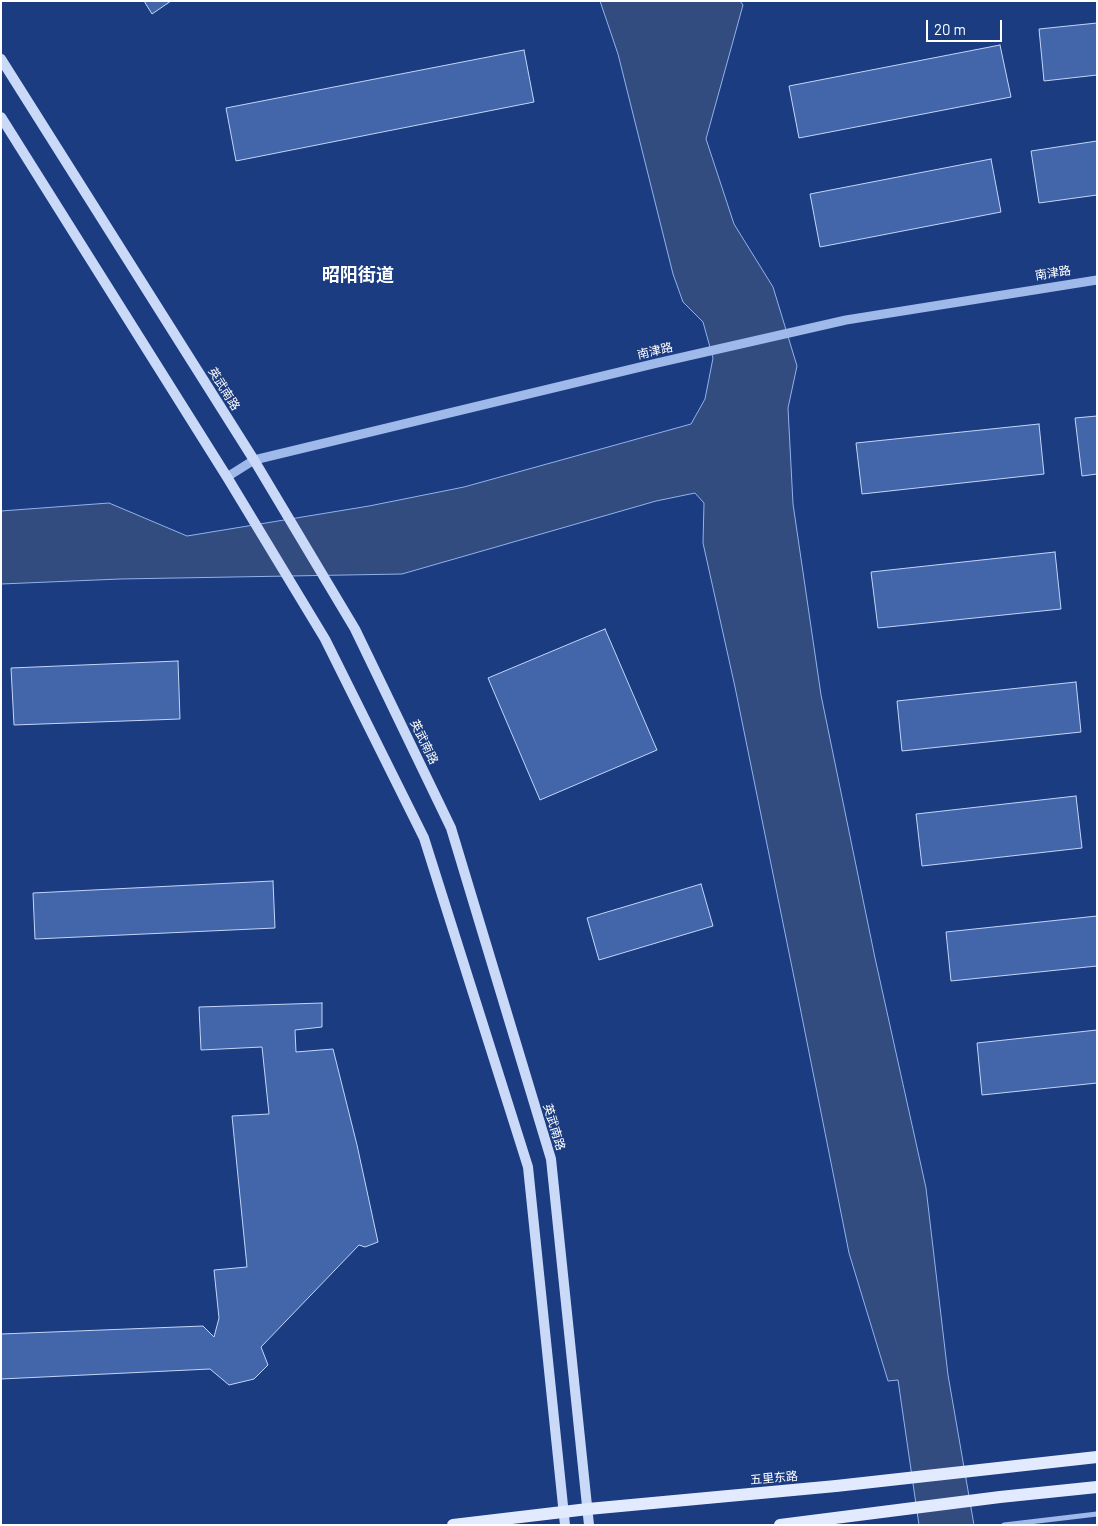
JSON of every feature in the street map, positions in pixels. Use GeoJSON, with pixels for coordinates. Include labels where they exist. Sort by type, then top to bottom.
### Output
{"type":"FeatureCollection","features":[{"type":"Feature","properties":{"kind":"main road","name":"英武南路"},"geometry":{"type":"LineString","coordinates":[[1,59],[254,460],[355,630],[451,828],[551,1160],[589,1525]]}},
{"type":"Feature","properties":{"kind":"main road"},"geometry":{"type":"LineString","coordinates":[[1,117],[227,477],[325,639],[424,838],[528,1167],[565,1525]]}},
{"type":"Feature","properties":{"kind":"main road","name":"五里东路"},"geometry":{"type":"LineString","coordinates":[[453,1525],[588,1509],[836,1486],[1097,1457]]}},
{"type":"Feature","properties":{"kind":"main road"},"geometry":{"type":"LineString","coordinates":[[780,1525],[1000,1497],[1097,1488]]}},
{"type":"Feature","properties":{"kind":"street","name":"南津路"},"geometry":{"type":"LineString","coordinates":[[227,477],[254,460],[657,363],[846,320],[1097,280]]}},
{"type":"Feature","properties":{"kind":"street"},"geometry":{"type":"LineString","coordinates":[[1004,1525],[1097,1514]]}},
{"type":"Feature","properties":{"kind":"water"},"geometry":{"type":"Polygon","coordinates":[[[600,1],[740,1],[743,5],[706,139],[734,224],[773,287],[797,366],[788,408],[793,504],[821,695],[875,958],[926,1188],[948,1375],[974,1525],[919,1525],[898,1380],[888,1381],[849,1253],[735,687],[703,543],[704,503],[695,493],[656,501],[402,574],[120,579],[1,584],[1,511],[109,503],[187,536],[369,506],[464,487],[691,424],[705,399],[713,358],[703,322],[683,302],[673,274],[618,54],[600,1]]]}},
{"type":"Feature","properties":{"kind":"building"},"geometry":{"type":"Polygon","coordinates":[[[144,1],[171,1],[152,14],[144,1]]]}},
{"type":"Feature","properties":{"kind":"building"},"geometry":{"type":"Polygon","coordinates":[[[1097,23],[1097,75],[1044,81],[1039,29],[1097,23]]]}},
{"type":"Feature","properties":{"kind":"building"},"geometry":{"type":"Polygon","coordinates":[[[1000,45],[1011,97],[799,138],[789,86],[1000,45]]]}},
{"type":"Feature","properties":{"kind":"building"},"geometry":{"type":"Polygon","coordinates":[[[524,50],[534,102],[236,161],[226,108],[524,50]]]}},
{"type":"Feature","properties":{"kind":"building"},"geometry":{"type":"Polygon","coordinates":[[[1097,141],[1097,195],[1039,203],[1031,151],[1097,141]]]}},
{"type":"Feature","properties":{"kind":"building"},"geometry":{"type":"Polygon","coordinates":[[[991,159],[1001,212],[820,247],[810,194],[991,159]]]}},
{"type":"Feature","properties":{"kind":"building"},"geometry":{"type":"Polygon","coordinates":[[[1097,416],[1097,474],[1082,476],[1075,418],[1097,416]]]}},
{"type":"Feature","properties":{"kind":"building"},"geometry":{"type":"Polygon","coordinates":[[[1039,424],[1044,474],[862,494],[856,443],[1039,424]]]}},
{"type":"Feature","properties":{"kind":"building"},"geometry":{"type":"Polygon","coordinates":[[[1055,552],[1061,609],[878,628],[871,572],[1055,552]]]}},
{"type":"Feature","properties":{"kind":"building"},"geometry":{"type":"Polygon","coordinates":[[[605,629],[657,750],[540,800],[488,678],[605,629]]]}},
{"type":"Feature","properties":{"kind":"building"},"geometry":{"type":"Polygon","coordinates":[[[178,661],[180,719],[14,725],[11,668],[178,661]]]}},
{"type":"Feature","properties":{"kind":"building"},"geometry":{"type":"Polygon","coordinates":[[[1076,682],[1081,732],[902,751],[897,701],[1076,682]]]}},
{"type":"Feature","properties":{"kind":"building"},"geometry":{"type":"Polygon","coordinates":[[[1076,796],[1082,848],[922,866],[916,814],[1076,796]]]}},
{"type":"Feature","properties":{"kind":"building"},"geometry":{"type":"Polygon","coordinates":[[[273,881],[275,928],[35,939],[33,893],[273,881]]]}},
{"type":"Feature","properties":{"kind":"building"},"geometry":{"type":"Polygon","coordinates":[[[701,884],[713,926],[599,960],[587,918],[701,884]]]}},
{"type":"Feature","properties":{"kind":"building"},"geometry":{"type":"Polygon","coordinates":[[[1097,916],[1097,966],[951,981],[946,932],[1097,916]]]}},
{"type":"Feature","properties":{"kind":"building"},"geometry":{"type":"Polygon","coordinates":[[[322,1003],[322,1027],[295,1030],[296,1052],[333,1049],[357,1145],[378,1242],[365,1247],[359,1245],[261,1347],[268,1365],[254,1379],[229,1385],[210,1369],[1,1379],[1,1334],[203,1326],[214,1337],[219,1318],[214,1270],[247,1267],[232,1116],[269,1114],[262,1047],[201,1050],[199,1007],[322,1003]]]}},
{"type":"Feature","properties":{"kind":"building"},"geometry":{"type":"Polygon","coordinates":[[[1097,1030],[1097,1083],[982,1095],[977,1043],[1097,1030]]]}},
{"type":"Feature","properties":{"kind":"district","name":"昭阳街道"},"geometry":{"type":"Point","coordinates":[358,275]}}]}
